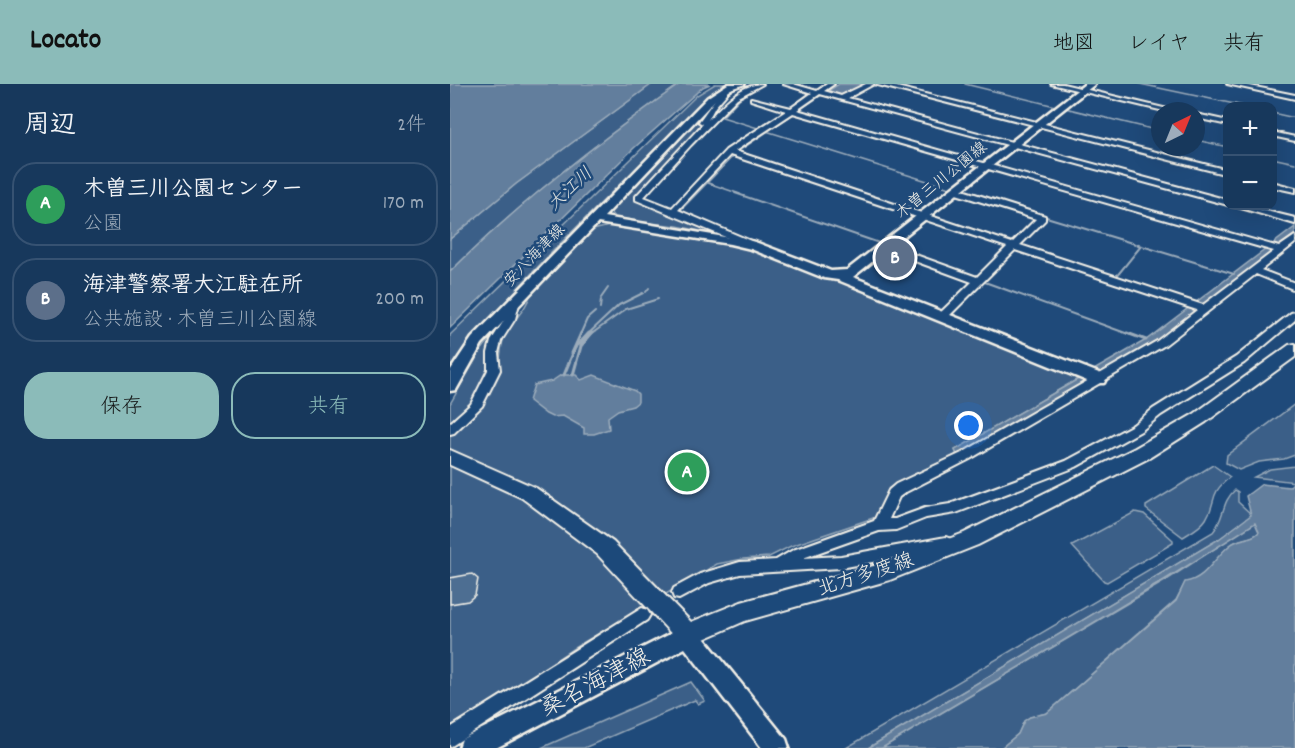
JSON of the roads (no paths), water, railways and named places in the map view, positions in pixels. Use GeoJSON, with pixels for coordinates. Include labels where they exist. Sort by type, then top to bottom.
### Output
{"type":"FeatureCollection","features":[{"type":"Feature","properties":{"kind":"main road","name":"木曽三川公園線"},"geometry":{"type":"LineString","coordinates":[[840,276],[852,273],[1091,84]]}},
{"type":"Feature","properties":{"kind":"main road","name":"安八海津線"},"geometry":{"type":"LineString","coordinates":[[450,386],[477,341],[515,300],[711,99],[729,86]]}},
{"type":"Feature","properties":{"kind":"main road"},"geometry":{"type":"LineString","coordinates":[[594,219],[690,232],[755,246],[830,275],[840,276],[1092,377]]}},
{"type":"Feature","properties":{"kind":"main road","name":"北方多度線"},"geometry":{"type":"LineString","coordinates":[[688,635],[741,612],[890,571],[971,539],[1142,453],[1200,418],[1295,349]]}},
{"type":"Feature","properties":{"kind":"main road"},"geometry":{"type":"LineString","coordinates":[[450,457],[529,493],[605,548],[688,635],[777,748]]}},
{"type":"Feature","properties":{"kind":"main road","name":"桑名海津線"},"geometry":{"type":"LineString","coordinates":[[471,748],[688,635]]}},
{"type":"Feature","properties":{"kind":"street"},"geometry":{"type":"LineString","coordinates":[[688,143],[712,106],[729,86],[742,84]]}},
{"type":"Feature","properties":{"kind":"street"},"geometry":{"type":"LineString","coordinates":[[755,246],[639,198],[688,143],[735,98],[760,84]]}},
{"type":"Feature","properties":{"kind":"street"},"geometry":{"type":"LineString","coordinates":[[786,84],[818,93],[845,97],[1223,201]]}},
{"type":"Feature","properties":{"kind":"street"},"geometry":{"type":"LineString","coordinates":[[673,211],[732,153],[831,84]]}},
{"type":"Feature","properties":{"kind":"street"},"geometry":{"type":"LineString","coordinates":[[845,97],[871,84]]}},
{"type":"Feature","properties":{"kind":"street"},"geometry":{"type":"LineString","coordinates":[[877,84],[1223,171]]}},
{"type":"Feature","properties":{"kind":"street"},"geometry":{"type":"LineString","coordinates":[[1054,84],[1151,106]]}},
{"type":"Feature","properties":{"kind":"street"},"geometry":{"type":"LineString","coordinates":[[1230,84],[1295,97]]}},
{"type":"Feature","properties":{"kind":"street"},"geometry":{"type":"LineString","coordinates":[[753,99],[1276,249]]}},
{"type":"Feature","properties":{"kind":"street"},"geometry":{"type":"LineString","coordinates":[[1205,118],[1223,122]]}},
{"type":"Feature","properties":{"kind":"street"},"geometry":{"type":"LineString","coordinates":[[1277,135],[1295,139]]}},
{"type":"Feature","properties":{"kind":"street"},"geometry":{"type":"LineString","coordinates":[[732,153],[1203,309]]}},
{"type":"Feature","properties":{"kind":"street"},"geometry":{"type":"LineString","coordinates":[[1277,185],[1295,190]]}},
{"type":"Feature","properties":{"kind":"street"},"geometry":{"type":"LineString","coordinates":[[941,318],[1042,218],[956,191]]}},
{"type":"Feature","properties":{"kind":"street"},"geometry":{"type":"LineString","coordinates":[[1253,210],[1295,221]]}},
{"type":"Feature","properties":{"kind":"street"},"geometry":{"type":"LineString","coordinates":[[879,525],[894,494],[901,488],[966,456],[1092,377],[1161,343],[1254,270],[1276,249],[1295,239]]}},
{"type":"Feature","properties":{"kind":"street"},"geometry":{"type":"LineString","coordinates":[[887,246],[980,280]]}},
{"type":"Feature","properties":{"kind":"street"},"geometry":{"type":"LineString","coordinates":[[1254,270],[1295,287]]}},
{"type":"Feature","properties":{"kind":"street"},"geometry":{"type":"LineString","coordinates":[[450,430],[476,406],[494,370],[493,353],[496,341],[510,319],[515,300]]}},
{"type":"Feature","properties":{"kind":"street"},"geometry":{"type":"LineString","coordinates":[[780,564],[798,554],[879,525],[896,524],[925,513],[951,509],[1071,464],[1137,428],[1157,412],[1240,360],[1295,315]]}},
{"type":"Feature","properties":{"kind":"street"},"geometry":{"type":"LineString","coordinates":[[679,593],[705,578],[740,568],[841,562],[971,539]]}},
{"type":"Feature","properties":{"kind":"street"},"geometry":{"type":"LineString","coordinates":[[450,738],[642,615]]}},
{"type":"Feature","properties":{"kind":"water"},"geometry":{"type":"Polygon","coordinates":[[[450,84],[652,84],[516,184],[450,239],[450,84]]]}},
{"type":"Feature","properties":{"kind":"water","name":"大江川"},"geometry":{"type":"Polygon","coordinates":[[[680,84],[710,84],[703,87],[634,148],[450,328],[450,272],[504,221],[561,173],[680,84]]]}},
{"type":"Feature","properties":{"kind":"water"},"geometry":{"type":"Polygon","coordinates":[[[839,84],[868,84],[846,96],[1223,198],[1223,201],[826,92],[839,84]]]}},
{"type":"Feature","properties":{"kind":"water"},"geometry":{"type":"Polygon","coordinates":[[[823,94],[736,153],[680,211],[677,210],[730,154],[823,94]]]}},
{"type":"Feature","properties":{"kind":"water"},"geometry":{"type":"Polygon","coordinates":[[[1295,227],[1295,234],[1153,344],[957,455],[955,450],[1146,340],[1295,227]]]}},
{"type":"Feature","properties":{"kind":"water"},"geometry":{"type":"Polygon","coordinates":[[[561,375],[576,375],[581,380],[594,375],[635,391],[638,394],[638,402],[608,417],[609,429],[594,434],[584,434],[584,428],[563,416],[552,417],[529,401],[534,385],[552,381],[561,375]]]}},
{"type":"Feature","properties":{"kind":"water"},"geometry":{"type":"Polygon","coordinates":[[[1295,481],[1295,748],[1001,748],[1018,734],[1024,721],[1030,717],[1047,713],[1176,601],[1185,582],[1199,577],[1236,541],[1256,535],[1259,532],[1255,523],[1116,609],[882,748],[868,748],[1219,539],[1251,515],[1246,496],[1262,484],[1289,487],[1295,481]]]}},
{"type":"Feature","properties":{"kind":"waterway"},"geometry":{"type":"LineString","coordinates":[[965,84],[1059,107]]}},
{"type":"Feature","properties":{"kind":"waterway"},"geometry":{"type":"LineString","coordinates":[[1140,84],[1225,102]]}},
{"type":"Feature","properties":{"kind":"waterway"},"geometry":{"type":"LineString","coordinates":[[752,91],[740,98],[722,117],[761,129]]}},
{"type":"Feature","properties":{"kind":"waterway"},"geometry":{"type":"LineString","coordinates":[[1065,108],[1151,129]]}},
{"type":"Feature","properties":{"kind":"waterway"},"geometry":{"type":"LineString","coordinates":[[1277,114],[1295,118]]}},
{"type":"Feature","properties":{"kind":"waterway"},"geometry":{"type":"LineString","coordinates":[[766,131],[953,189]]}},
{"type":"Feature","properties":{"kind":"waterway"},"geometry":{"type":"LineString","coordinates":[[1205,142],[1223,146]]}},
{"type":"Feature","properties":{"kind":"waterway"},"geometry":{"type":"LineString","coordinates":[[1277,159],[1295,163]]}},
{"type":"Feature","properties":{"kind":"waterway"},"geometry":{"type":"LineString","coordinates":[[708,183],[740,194]]}},
{"type":"Feature","properties":{"kind":"waterway"},"geometry":{"type":"LineString","coordinates":[[735,193],[882,244]]}},
{"type":"Feature","properties":{"kind":"waterway"},"geometry":{"type":"LineString","coordinates":[[1043,216],[1234,274]]}},
{"type":"Feature","properties":{"kind":"waterway"},"geometry":{"type":"LineString","coordinates":[[1116,277],[1141,246]]}},
{"type":"Feature","properties":{"kind":"waterway"},"geometry":{"type":"LineString","coordinates":[[982,281],[1131,335]]}},
{"type":"Feature","properties":{"kind":"waterway"},"geometry":{"type":"LineString","coordinates":[[601,298],[608,288]]}},
{"type":"Feature","properties":{"kind":"waterway"},"geometry":{"type":"LineString","coordinates":[[646,292],[649,288]]}},
{"type":"Feature","properties":{"kind":"waterway"},"geometry":{"type":"LineString","coordinates":[[588,334],[619,305],[643,293]]}},
{"type":"Feature","properties":{"kind":"waterway"},"geometry":{"type":"LineString","coordinates":[[591,334],[626,309],[658,299]]}},
{"type":"Feature","properties":{"kind":"waterway"},"geometry":{"type":"LineString","coordinates":[[600,308],[601,300]]}},
{"type":"Feature","properties":{"kind":"waterway"},"geometry":{"type":"LineString","coordinates":[[580,335],[587,319],[595,312]]}},
{"type":"Feature","properties":{"kind":"waterway"},"geometry":{"type":"LineString","coordinates":[[572,353],[581,333]]}},
{"type":"Feature","properties":{"kind":"waterway"},"geometry":{"type":"LineString","coordinates":[[1127,333],[1146,340]]}},
{"type":"Feature","properties":{"kind":"waterway"},"geometry":{"type":"LineString","coordinates":[[564,375],[575,348],[588,334]]}},
{"type":"Feature","properties":{"kind":"waterway"},"geometry":{"type":"LineString","coordinates":[[573,375],[581,346],[591,334]]}},
{"type":"Feature","properties":{"kind":"place","name":"海津警察署大江駐在所"},"geometry":{"type":"Point","coordinates":[895,258]}},
{"type":"Feature","properties":{"kind":"place","name":"木曽三川公園センター"},"geometry":{"type":"Point","coordinates":[687,472]}}]}
